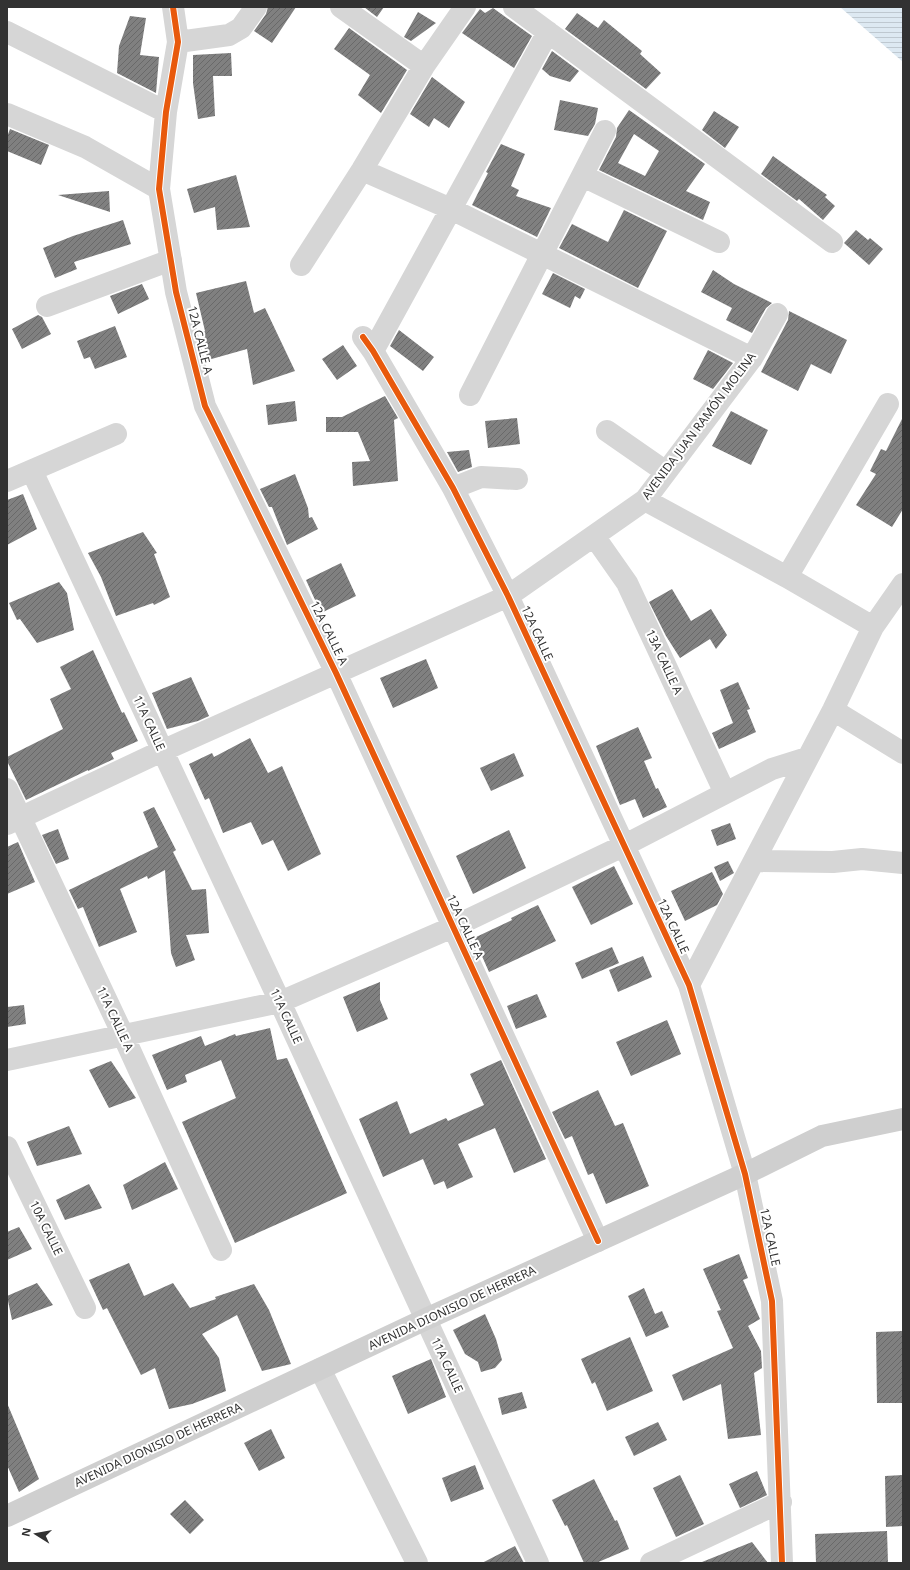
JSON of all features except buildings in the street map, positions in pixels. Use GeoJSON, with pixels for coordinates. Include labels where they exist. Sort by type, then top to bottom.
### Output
{"type":"FeatureCollection","features":[{"type":"Feature","properties":{"kind":"street","name":"12A CALLE A"},"geometry":{"type":"LineString","coordinates":[[173,7],[178,42],[166,112],[159,189],[176,292],[205,406],[336,673],[598,1241]]}},
{"type":"Feature","properties":{"kind":"street"},"geometry":{"type":"LineString","coordinates":[[178,42],[229,35],[241,28],[256,7]]}},
{"type":"Feature","properties":{"kind":"street"},"geometry":{"type":"LineString","coordinates":[[341,7],[424,66]]}},
{"type":"Feature","properties":{"kind":"street"},"geometry":{"type":"LineString","coordinates":[[301,265],[362,170],[424,66],[465,7]]}},
{"type":"Feature","properties":{"kind":"street"},"geometry":{"type":"LineString","coordinates":[[514,7],[832,242]]}},
{"type":"Feature","properties":{"kind":"street"},"geometry":{"type":"LineString","coordinates":[[7,32],[166,112]]}},
{"type":"Feature","properties":{"kind":"street"},"geometry":{"type":"LineString","coordinates":[[451,209],[548,32]]}},
{"type":"Feature","properties":{"kind":"street"},"geometry":{"type":"LineString","coordinates":[[7,114],[85,147],[159,189]]}},
{"type":"Feature","properties":{"kind":"street"},"geometry":{"type":"LineString","coordinates":[[470,395],[605,131]]}},
{"type":"Feature","properties":{"kind":"street"},"geometry":{"type":"LineString","coordinates":[[362,170],[451,209],[752,358]]}},
{"type":"Feature","properties":{"kind":"street"},"geometry":{"type":"LineString","coordinates":[[583,176],[719,242]]}},
{"type":"Feature","properties":{"kind":"street","name":"12A CALLE"},"geometry":{"type":"LineString","coordinates":[[451,209],[368,344],[453,488],[508,596],[623,846],[689,985],[745,1174],[772,1301],[781,1502],[782,1563]]}},
{"type":"Feature","properties":{"kind":"street"},"geometry":{"type":"LineString","coordinates":[[47,306],[171,260]]}},
{"type":"Feature","properties":{"kind":"street","name":"AVENIDA JUAN RAMÓN MOLINA"},"geometry":{"type":"LineString","coordinates":[[14,821],[162,751],[508,596],[645,500],[752,358],[777,314]]}},
{"type":"Feature","properties":{"kind":"street"},"geometry":{"type":"LineString","coordinates":[[787,577],[888,404]]}},
{"type":"Feature","properties":{"kind":"street"},"geometry":{"type":"LineString","coordinates":[[607,431],[666,472]]}},
{"type":"Feature","properties":{"kind":"street"},"geometry":{"type":"LineString","coordinates":[[7,481],[116,434]]}},
{"type":"Feature","properties":{"kind":"street","name":"11A CALLE"},"geometry":{"type":"LineString","coordinates":[[32,471],[280,1002],[538,1563]]}},
{"type":"Feature","properties":{"kind":"street"},"geometry":{"type":"LineString","coordinates":[[453,488],[481,477],[517,479]]}},
{"type":"Feature","properties":{"kind":"street"},"geometry":{"type":"LineString","coordinates":[[645,500],[787,577],[873,627]]}},
{"type":"Feature","properties":{"kind":"street","name":"13A CALLE A"},"geometry":{"type":"LineString","coordinates":[[594,536],[627,583],[725,793]]}},
{"type":"Feature","properties":{"kind":"street"},"geometry":{"type":"LineString","coordinates":[[689,985],[807,758],[834,710],[873,627],[903,584]]}},
{"type":"Feature","properties":{"kind":"street"},"geometry":{"type":"LineString","coordinates":[[834,710],[903,753]]}},
{"type":"Feature","properties":{"kind":"street"},"geometry":{"type":"LineString","coordinates":[[7,1060],[280,1002],[453,927],[623,846],[772,769],[807,758]]}},
{"type":"Feature","properties":{"kind":"street","name":"11A CALLE A"},"geometry":{"type":"LineString","coordinates":[[7,789],[14,821],[123,1035],[221,1250]]}},
{"type":"Feature","properties":{"kind":"street"},"geometry":{"type":"LineString","coordinates":[[754,861],[833,862],[862,860],[903,863]]}},
{"type":"Feature","properties":{"kind":"street","name":"AVENIDA DIONISIO DE HERRERA"},"geometry":{"type":"LineString","coordinates":[[7,1516],[320,1368],[745,1174],[822,1136],[903,1119]]}},
{"type":"Feature","properties":{"kind":"street","name":"10A CALLE"},"geometry":{"type":"LineString","coordinates":[[7,1147],[85,1308]]}},
{"type":"Feature","properties":{"kind":"street"},"geometry":{"type":"LineString","coordinates":[[320,1368],[417,1563]]}},
{"type":"Feature","properties":{"kind":"street"},"geometry":{"type":"LineString","coordinates":[[651,1563],[781,1502]]}},
{"type":"Feature","properties":{"kind":"shaded area"},"geometry":{"type":"Polygon","coordinates":[[[840,7],[903,7],[903,62],[840,7]]]}},
{"type":"Feature","properties":{"kind":"cycle path"},"geometry":{"type":"LineString","coordinates":[[173,7],[178,42],[166,112],[159,189],[176,292],[205,406],[336,673],[598,1241]]}},
{"type":"Feature","properties":{"kind":"cycle path"},"geometry":{"type":"LineString","coordinates":[[363,337],[373,351],[453,488],[508,596],[689,985],[745,1174],[772,1301],[782,1563]]}}]}
